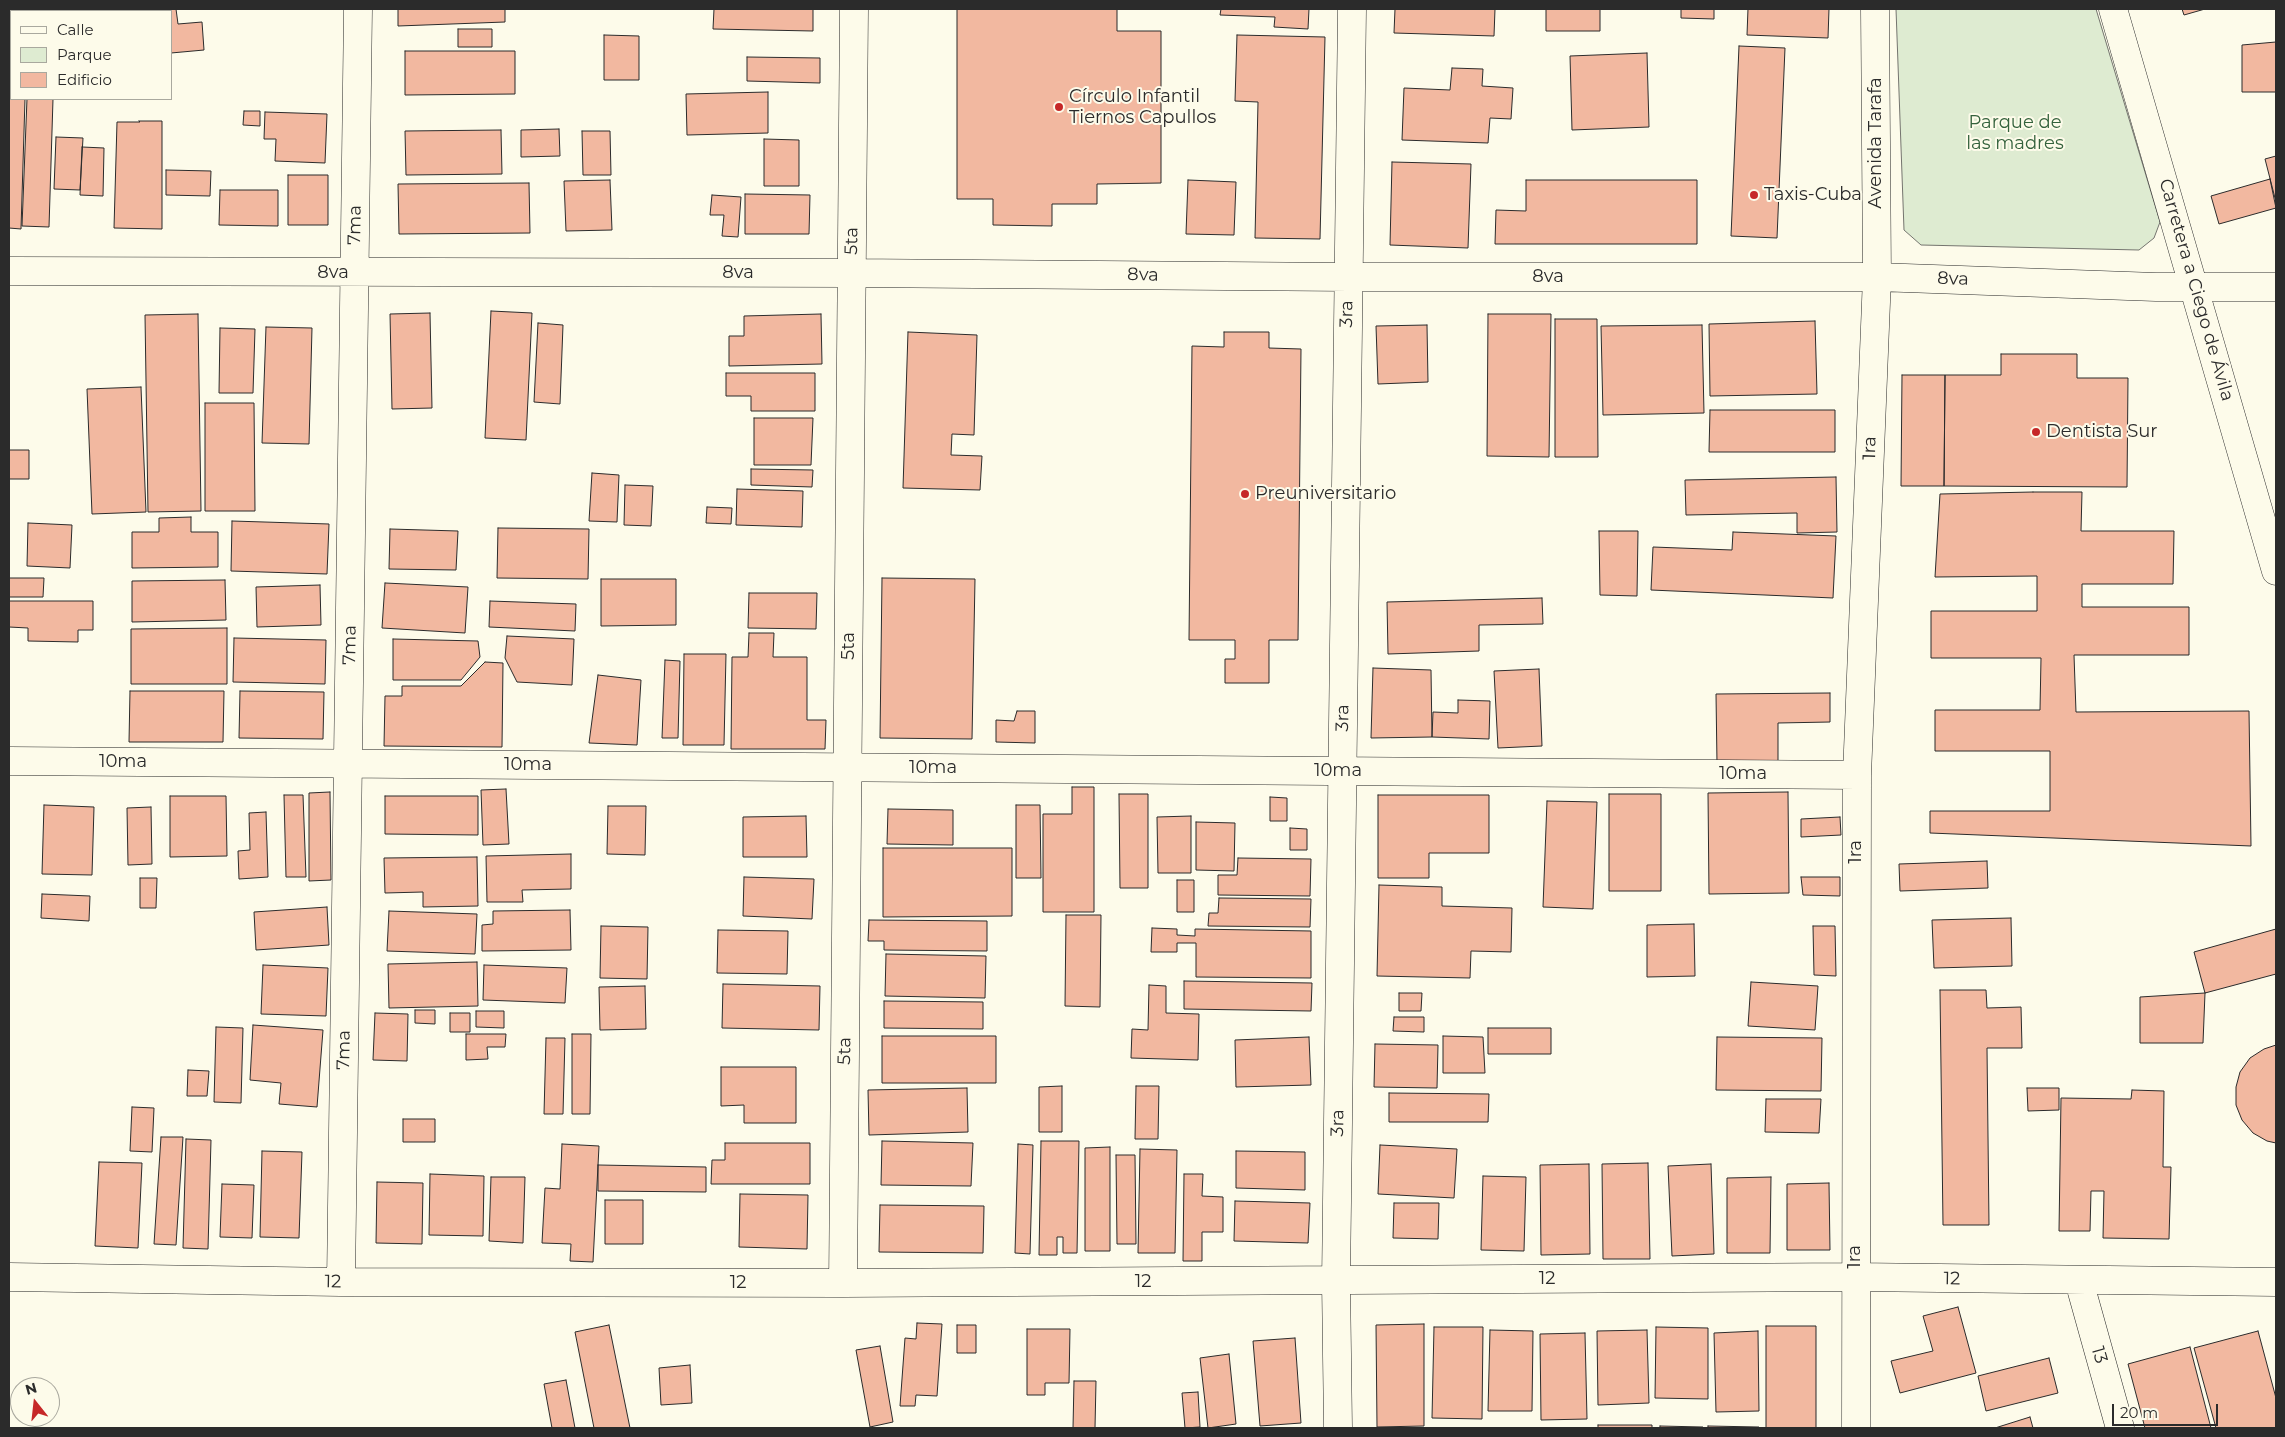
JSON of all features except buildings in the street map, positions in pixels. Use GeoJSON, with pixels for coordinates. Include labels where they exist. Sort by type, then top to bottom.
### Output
{"type":"FeatureCollection","features":[{"type":"Feature","properties":{"kind":"street","name":"7ma"},"geometry":{"type":"LineString","coordinates":[[341,1282],[358,9]]}},
{"type":"Feature","properties":{"kind":"street","name":"5ta"},"geometry":{"type":"LineString","coordinates":[[843,1283],[854,9]]}},
{"type":"Feature","properties":{"kind":"street","name":"3ra"},"geometry":{"type":"LineString","coordinates":[[1338,1428],[1336,1281],[1352,9]]}},
{"type":"Feature","properties":{"kind":"street","name":"Avenida Tarafa"},"geometry":{"type":"LineString","coordinates":[[1875,9],[1877,277]]}},
{"type":"Feature","properties":{"kind":"street","name":"Carretera a Ciego de Ávila"},"geometry":{"type":"LineString","coordinates":[[2113,9],[2276,572]]}},
{"type":"Feature","properties":{"kind":"street","name":"8va"},"geometry":{"type":"LineString","coordinates":[[9,271],[851,273],[1348,277],[1877,277],[2195,287],[2276,287]]}},
{"type":"Feature","properties":{"kind":"street","name":"1ra"},"geometry":{"type":"LineString","coordinates":[[1856,1428],[1856,775],[1877,277]]}},
{"type":"Feature","properties":{"kind":"street","name":"10ma"},"geometry":{"type":"LineString","coordinates":[[9,761],[1856,775]]}},
{"type":"Feature","properties":{"kind":"street","name":"12"},"geometry":{"type":"LineString","coordinates":[[9,1277],[341,1282],[843,1283],[1855,1277],[2276,1282]]}},
{"type":"Feature","properties":{"kind":"street","name":"13"},"geometry":{"type":"LineString","coordinates":[[2079,1281],[2120,1428]]}},
{"type":"Feature","properties":{"kind":"green space","name":"Parque de las madres"},"geometry":{"type":"Polygon","coordinates":[[[1896,9],[2096,9],[2160,222],[2154,238],[2139,250],[1921,245],[1904,230],[1896,9]]]}},
{"type":"Feature","properties":{"kind":"place","name":"Círculo Infantil Tiernos Capullos"},"geometry":{"type":"Point","coordinates":[1059,107]}},
{"type":"Feature","properties":{"kind":"place","name":"Taxis-Cuba"},"geometry":{"type":"Point","coordinates":[1754,195]}},
{"type":"Feature","properties":{"kind":"place","name":"Dentista Sur"},"geometry":{"type":"Point","coordinates":[2036,432]}},
{"type":"Feature","properties":{"kind":"place","name":"Preuniversitario"},"geometry":{"type":"Point","coordinates":[1245,494]}}]}
